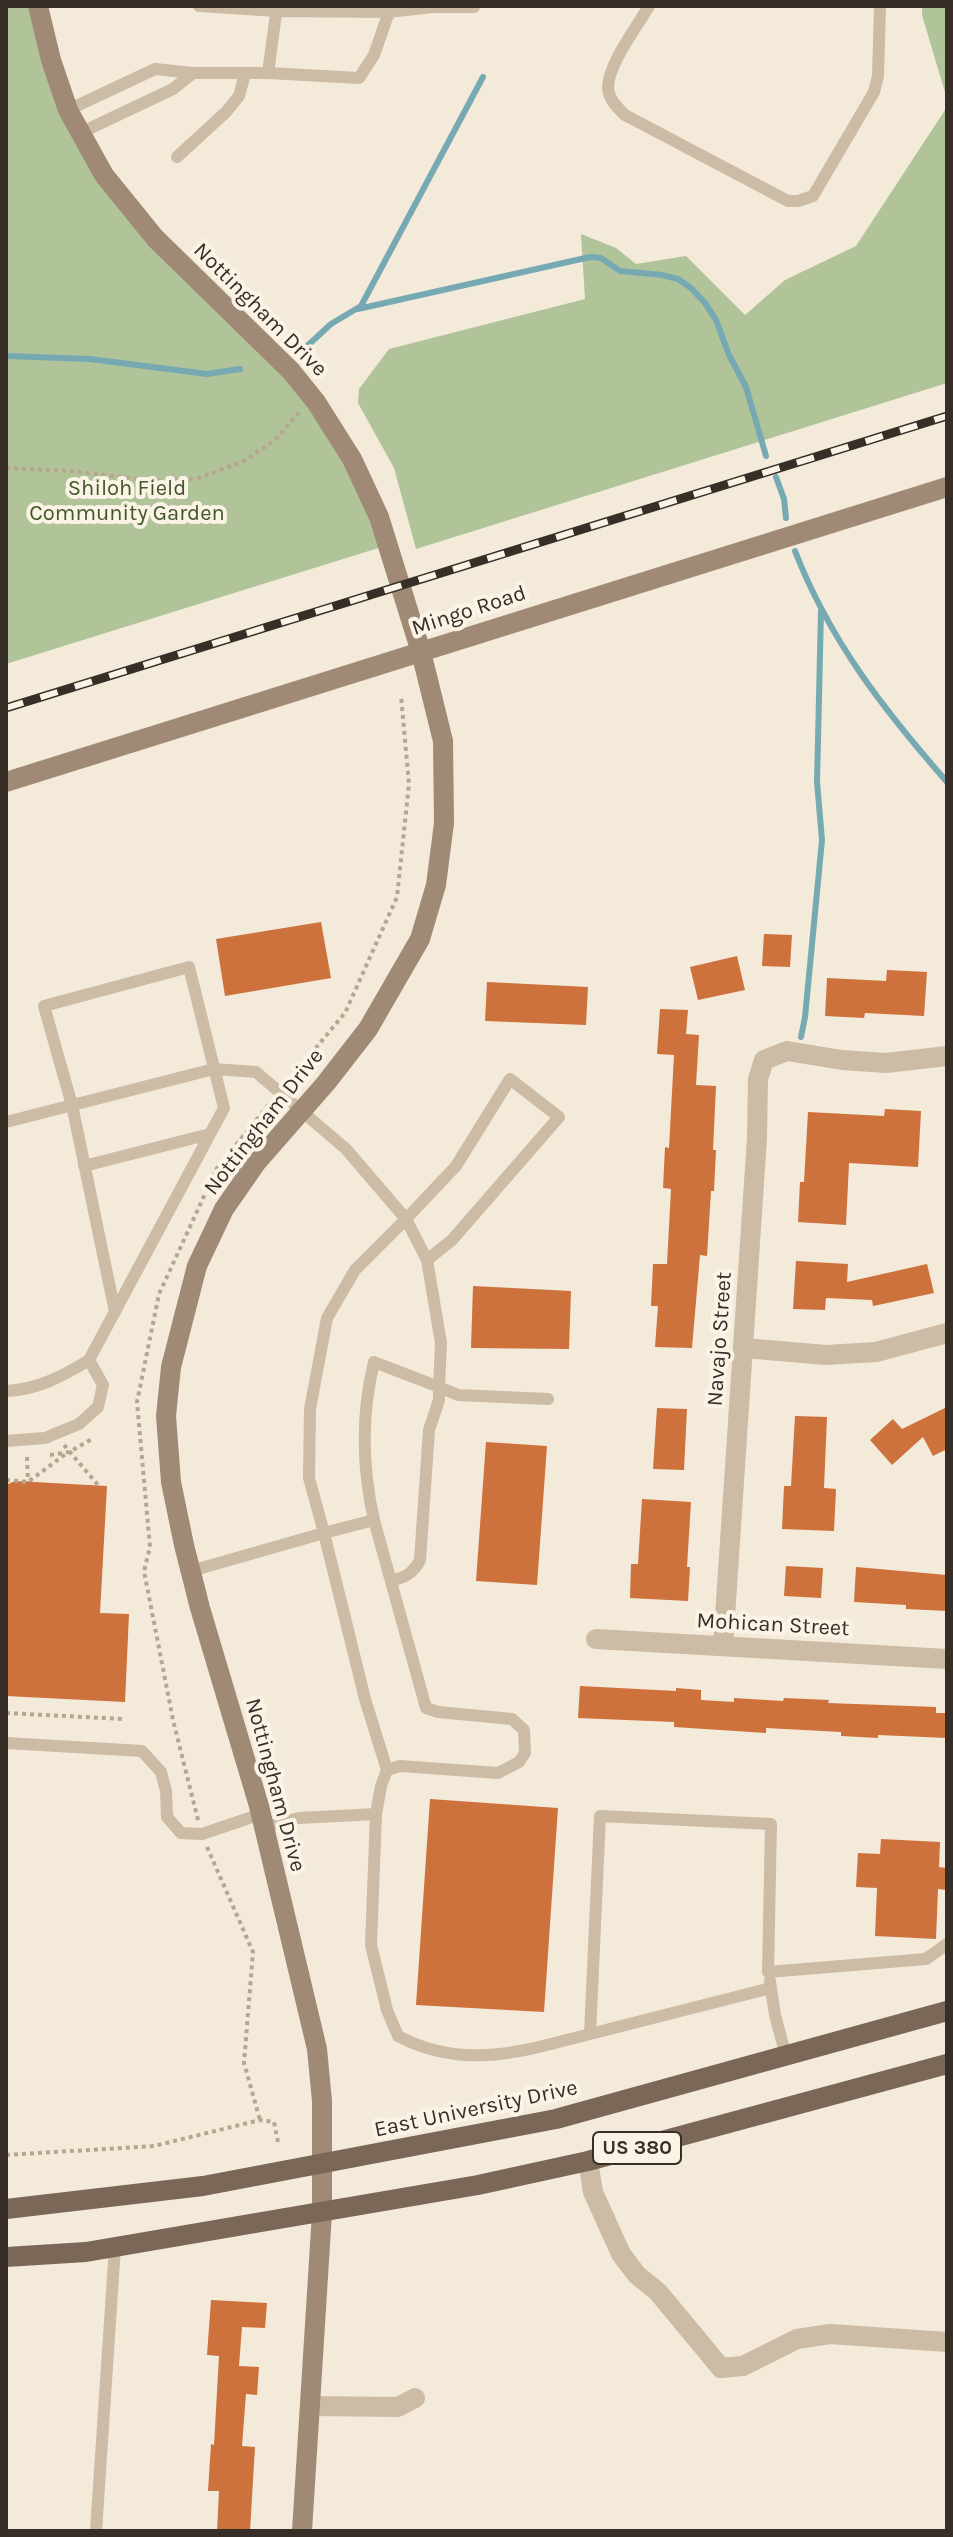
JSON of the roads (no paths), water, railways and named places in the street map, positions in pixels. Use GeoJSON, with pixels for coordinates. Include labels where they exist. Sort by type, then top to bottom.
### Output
{"type":"FeatureCollection","features":[{"type":"Feature","properties":{"kind":"main road","name":"East University Drive"},"geometry":{"type":"LineString","coordinates":[[6,2209],[203,2186],[556,2119],[947,2011]]}},
{"type":"Feature","properties":{"kind":"main road","name":"US 380"},"geometry":{"type":"LineString","coordinates":[[6,2257],[86,2252],[478,2185],[588,2161],[947,2064]]}},
{"type":"Feature","properties":{"kind":"street","name":"Nottingham Drive"},"geometry":{"type":"LineString","coordinates":[[38,6],[51,60],[68,110],[104,175],[136,218],[291,371],[312,397],[352,459],[371,497],[421,652],[443,741],[444,823],[436,885],[420,939],[368,1029],[256,1163],[224,1209],[197,1266],[171,1367],[166,1416],[171,1482],[191,1571],[262,1821],[317,2049],[322,2101],[322,2213],[302,2531]]}},
{"type":"Feature","properties":{"kind":"street","name":"Mingo Road"},"geometry":{"type":"LineString","coordinates":[[6,782],[947,487]]}},
{"type":"Feature","properties":{"kind":"street","name":"Navajo Street"},"geometry":{"type":"LineString","coordinates":[[723,1646],[757,1138],[758,1079],[764,1060],[787,1051],[886,1063],[947,1056]]}},
{"type":"Feature","properties":{"kind":"street"},"geometry":{"type":"LineString","coordinates":[[744,1348],[826,1355],[876,1352],[947,1333]]}},
{"type":"Feature","properties":{"kind":"street","name":"Mohican Street"},"geometry":{"type":"LineString","coordinates":[[596,1639],[947,1659]]}},
{"type":"Feature","properties":{"kind":"street"},"geometry":{"type":"LineString","coordinates":[[588,2161],[593,2192],[621,2254],[637,2275],[658,2292],[721,2368],[743,2366],[797,2339],[830,2334],[947,2342]]}},
{"type":"Feature","properties":{"kind":"street"},"geometry":{"type":"LineString","coordinates":[[311,2406],[398,2407],[415,2398]]}},
{"type":"Feature","properties":{"kind":"lane"},"geometry":{"type":"LineString","coordinates":[[199,6],[389,12],[432,7],[474,7]]}},
{"type":"Feature","properties":{"kind":"lane"},"geometry":{"type":"LineString","coordinates":[[649,6],[611,72],[608,90],[613,104],[625,115],[788,201],[813,196],[874,92],[878,76],[880,6]]}},
{"type":"Feature","properties":{"kind":"lane"},"geometry":{"type":"LineString","coordinates":[[268,73],[277,8]]}},
{"type":"Feature","properties":{"kind":"lane"},"geometry":{"type":"LineString","coordinates":[[68,110],[155,69],[359,78],[374,55],[389,12]]}},
{"type":"Feature","properties":{"kind":"lane"},"geometry":{"type":"LineString","coordinates":[[80,133],[173,89],[193,73]]}},
{"type":"Feature","properties":{"kind":"lane"},"geometry":{"type":"LineString","coordinates":[[177,157],[226,112],[239,96],[245,74]]}},
{"type":"Feature","properties":{"kind":"lane"},"geometry":{"type":"LineString","coordinates":[[6,1391],[18,1391],[58,1380],[89,1360],[115,1312],[224,1108],[189,967],[44,1006],[72,1105],[115,1312]]}},
{"type":"Feature","properties":{"kind":"lane"},"geometry":{"type":"LineString","coordinates":[[6,1122],[214,1069],[256,1072],[346,1149],[406,1219],[427,1260],[441,1343],[439,1400],[429,1430],[420,1560],[416,1569],[407,1576],[391,1581]]}},
{"type":"Feature","properties":{"kind":"lane"},"geometry":{"type":"LineString","coordinates":[[427,1260],[452,1240],[559,1117],[510,1079],[456,1166],[355,1270],[327,1318],[310,1409],[309,1478],[365,1699],[387,1770],[376,1814],[371,1945],[387,2010],[398,2036],[437,2053],[506,2055],[771,1988]]}},
{"type":"Feature","properties":{"kind":"lane"},"geometry":{"type":"LineString","coordinates":[[84,1166],[210,1134]]}},
{"type":"Feature","properties":{"kind":"lane"},"geometry":{"type":"LineString","coordinates":[[6,1441],[45,1438],[79,1424],[98,1407],[103,1385],[89,1360]]}},
{"type":"Feature","properties":{"kind":"lane"},"geometry":{"type":"LineString","coordinates":[[387,1770],[400,1766],[498,1773],[519,1762],[525,1753],[524,1730],[512,1719],[438,1712],[426,1708],[374,1520],[364,1464],[366,1395],[374,1362],[458,1395],[548,1399]]}},
{"type":"Feature","properties":{"kind":"lane"},"geometry":{"type":"LineString","coordinates":[[191,1571],[374,1520]]}},
{"type":"Feature","properties":{"kind":"lane"},"geometry":{"type":"LineString","coordinates":[[6,1743],[142,1751],[161,1772],[166,1791],[167,1817],[181,1833],[202,1834],[262,1821],[376,1814]]}},
{"type":"Feature","properties":{"kind":"lane"},"geometry":{"type":"LineString","coordinates":[[590,2034],[600,1816],[771,1824],[768,1972],[786,2056]]}},
{"type":"Feature","properties":{"kind":"lane"},"geometry":{"type":"LineString","coordinates":[[768,1972],[926,1959],[947,1944]]}},
{"type":"Feature","properties":{"kind":"lane"},"geometry":{"type":"LineString","coordinates":[[96,2531],[115,2247]]}},
{"type":"Feature","properties":{"kind":"waterway"},"geometry":{"type":"LineString","coordinates":[[306,347],[331,324],[361,306],[483,77]]}},
{"type":"Feature","properties":{"kind":"waterway"},"geometry":{"type":"LineString","coordinates":[[358,309],[590,257],[601,258],[620,271],[678,279],[705,303],[716,320],[729,355],[746,387],[766,456]]}},
{"type":"Feature","properties":{"kind":"waterway"},"geometry":{"type":"LineString","coordinates":[[6,356],[90,359],[207,374],[240,369]]}},
{"type":"Feature","properties":{"kind":"waterway"},"geometry":{"type":"LineString","coordinates":[[776,477],[784,499],[786,518]]}},
{"type":"Feature","properties":{"kind":"waterway"},"geometry":{"type":"LineString","coordinates":[[795,551],[825,615],[860,673],[947,782]]}},
{"type":"Feature","properties":{"kind":"waterway"},"geometry":{"type":"LineString","coordinates":[[801,1037],[822,840],[817,782],[821,611]]}},
{"type":"Feature","properties":{"kind":"railway"},"geometry":{"type":"LineString","coordinates":[[6,708],[947,416]]}},
{"type":"Feature","properties":{"kind":"park label","name":"Shiloh Field Community Garden"},"geometry":{"type":"Point","coordinates":[127,502]}}]}
